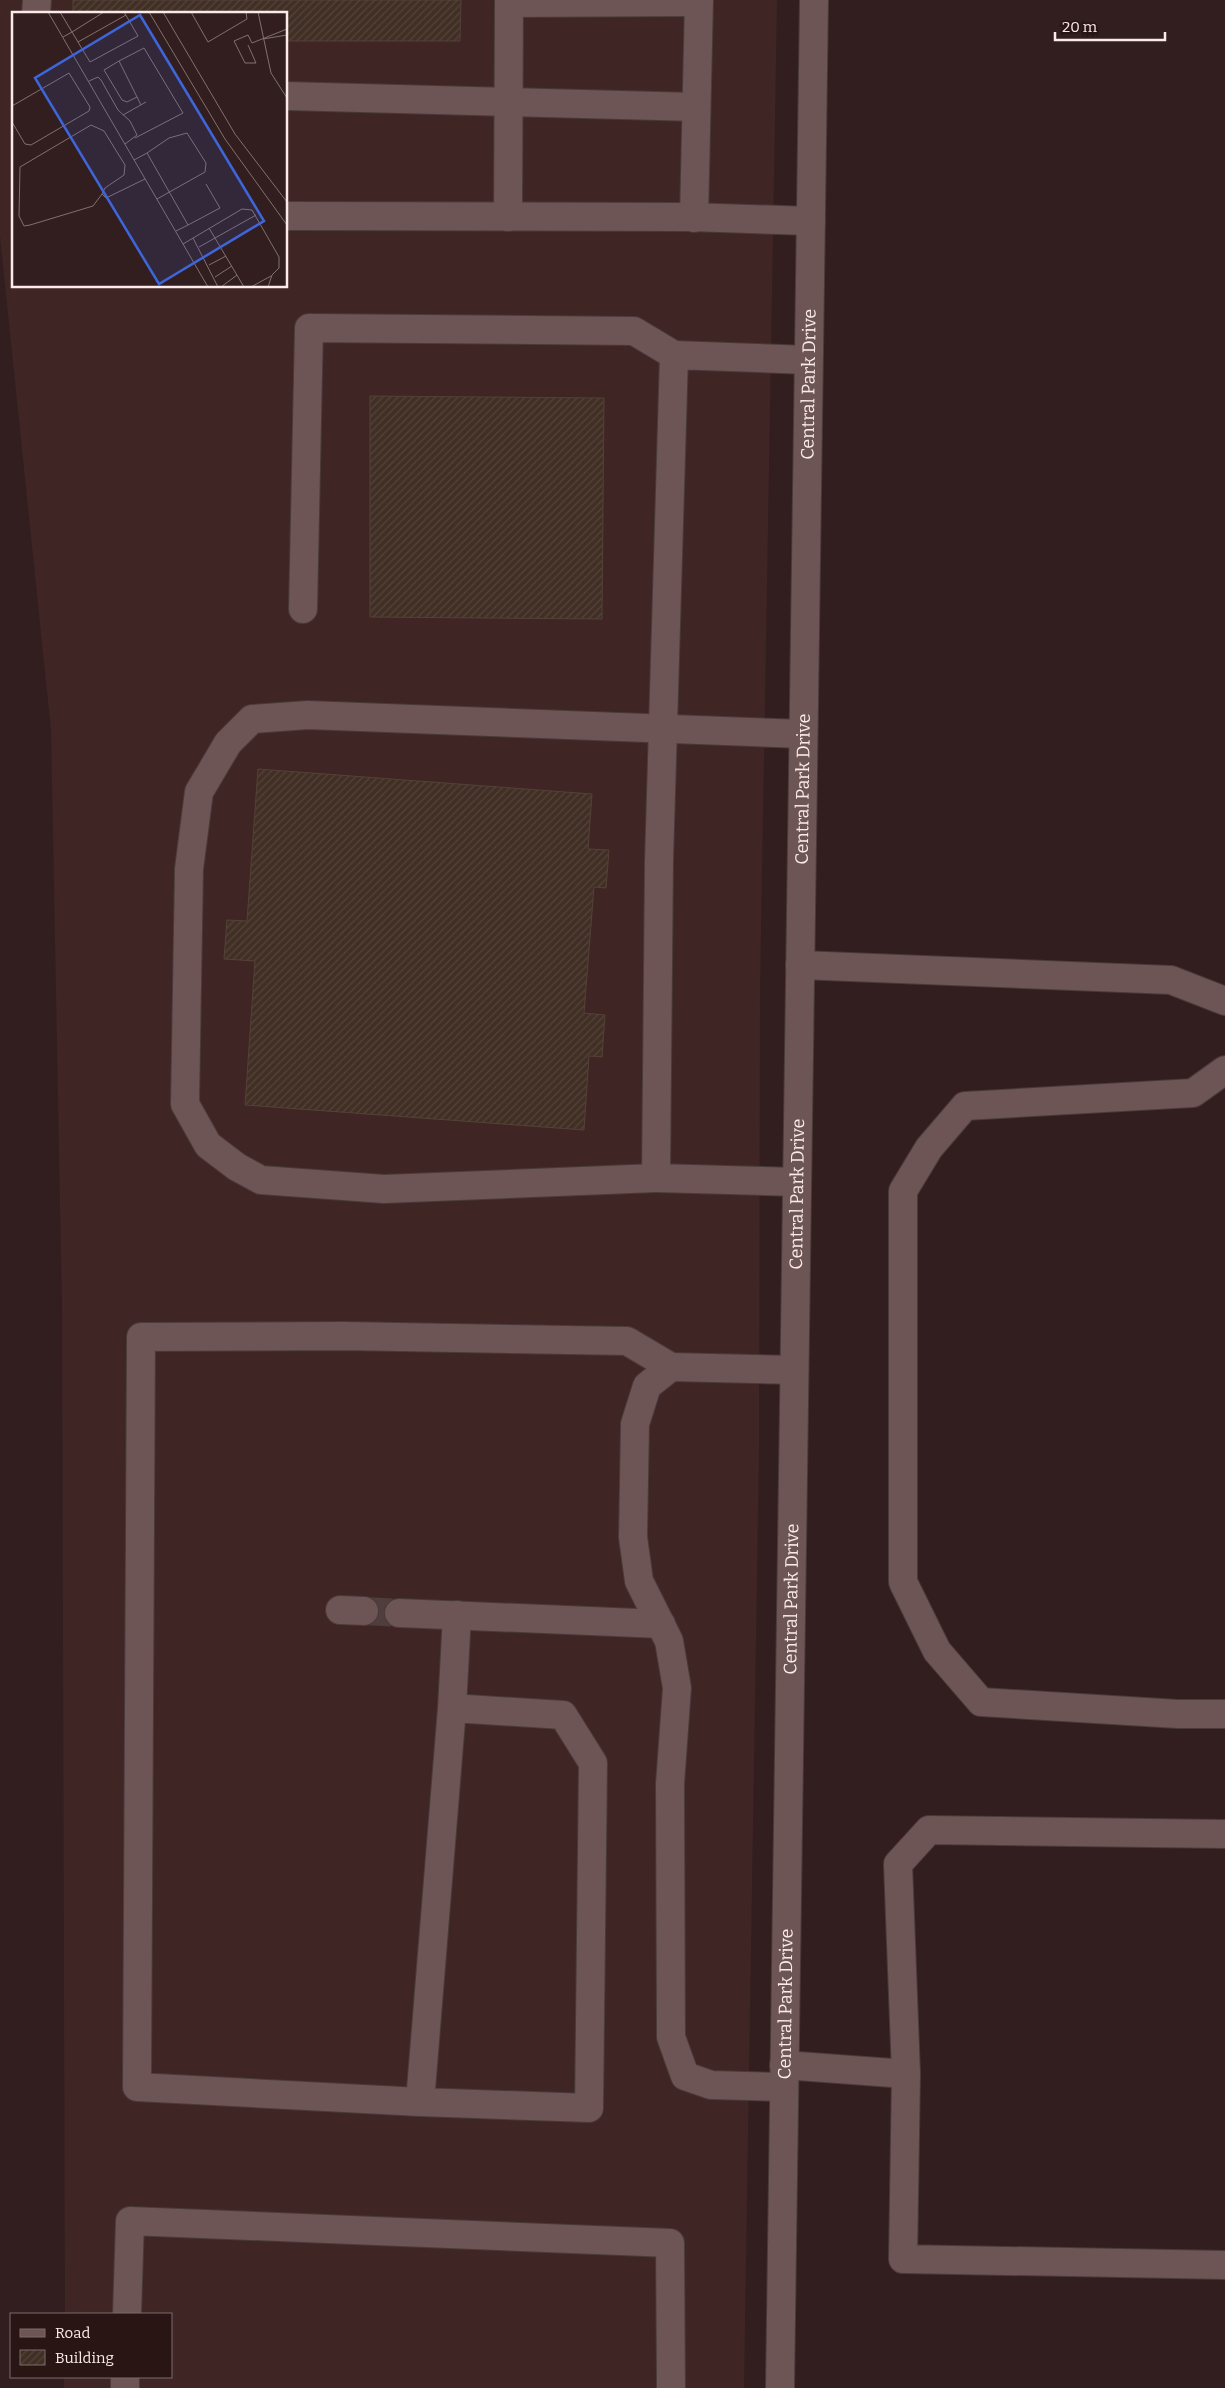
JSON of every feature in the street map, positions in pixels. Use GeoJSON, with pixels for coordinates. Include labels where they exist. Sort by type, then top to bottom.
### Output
{"type":"FeatureCollection","features":[{"type":"Feature","properties":{"kind":"street","name":"Central Park Drive"},"geometry":{"type":"LineString","coordinates":[[780,2388],[814,0]]}},
{"type":"Feature","properties":{"kind":"street"},"geometry":{"type":"LineString","coordinates":[[508,217],[509,2],[699,1],[694,218]]}},
{"type":"Feature","properties":{"kind":"street"},"geometry":{"type":"LineString","coordinates":[[288,96],[696,107]]}},
{"type":"Feature","properties":{"kind":"street"},"geometry":{"type":"LineString","coordinates":[[288,216],[811,220]]}},
{"type":"Feature","properties":{"kind":"street"},"geometry":{"type":"LineString","coordinates":[[303,609],[309,328],[634,331],[674,356],[808,360]]}},
{"type":"Feature","properties":{"kind":"street"},"geometry":{"type":"LineString","coordinates":[[656,1178],[659,861],[674,356]]}},
{"type":"Feature","properties":{"kind":"street"},"geometry":{"type":"LineString","coordinates":[[797,1182],[656,1178],[384,1190],[261,1180],[237,1167],[208,1144],[185,1104],[189,869],[199,792],[228,743],[252,719],[308,715],[803,734]]}},
{"type":"Feature","properties":{"kind":"street"},"geometry":{"type":"LineString","coordinates":[[800,965],[1171,980],[1225,1001]]}},
{"type":"Feature","properties":{"kind":"street"},"geometry":{"type":"LineString","coordinates":[[1225,1070],[1193,1093],[965,1106],[929,1148],[903,1191],[903,1582],[937,1651],[981,1702],[1178,1714],[1225,1714]]}},
{"type":"Feature","properties":{"kind":"street"},"geometry":{"type":"LineString","coordinates":[[452,1708],[563,1715],[593,1763],[589,2108],[420,2102],[137,2087],[141,1337],[342,1336],[626,1341],[671,1367],[794,1370]]}},
{"type":"Feature","properties":{"kind":"street"},"geometry":{"type":"LineString","coordinates":[[671,1367],[646,1386],[635,1424],[633,1537],[639,1581],[669,1641],[677,1688],[670,1784],[670,2037],[685,2076],[710,2085],[784,2076],[906,2074]]}},
{"type":"Feature","properties":{"kind":"street"},"geometry":{"type":"LineString","coordinates":[[400,1613],[661,1624]]}},
{"type":"Feature","properties":{"kind":"street"},"geometry":{"type":"LineString","coordinates":[[420,2102],[452,1708],[457,1615]]}},
{"type":"Feature","properties":{"kind":"street"},"geometry":{"type":"LineString","coordinates":[[1225,1834],[929,1830],[898,1864],[906,2074],[903,2259],[1225,2265]]}},
{"type":"Feature","properties":{"kind":"street"},"geometry":{"type":"LineString","coordinates":[[127,2313],[130,2221],[670,2243],[671,2388]]}},
{"type":"Feature","properties":{"kind":"shaded area"},"geometry":{"type":"Polygon","coordinates":[[[0,0],[777,0],[760,990],[759,1446],[744,2388],[64,2388],[64,2378],[172,2378],[172,2313],[65,2313],[62,1307],[51,730],[0,236],[0,0]]]}},
{"type":"Feature","properties":{"kind":"building"},"geometry":{"type":"Polygon","coordinates":[[[73,0],[461,0],[460,41],[288,41],[288,12],[73,12],[73,0]]]}},
{"type":"Feature","properties":{"kind":"building"},"geometry":{"type":"Polygon","coordinates":[[[370,396],[604,398],[602,619],[370,617],[370,396]]]}},
{"type":"Feature","properties":{"kind":"building"},"geometry":{"type":"Polygon","coordinates":[[[258,769],[592,794],[588,849],[609,850],[606,888],[594,887],[584,1013],[605,1015],[602,1057],[589,1056],[584,1130],[245,1105],[255,961],[224,959],[227,920],[247,921],[258,769]]]}},
{"type":"Feature","properties":{"kind":"tunnel"},"geometry":{"type":"LineString","coordinates":[[364,1611],[399,1613]]}}]}
